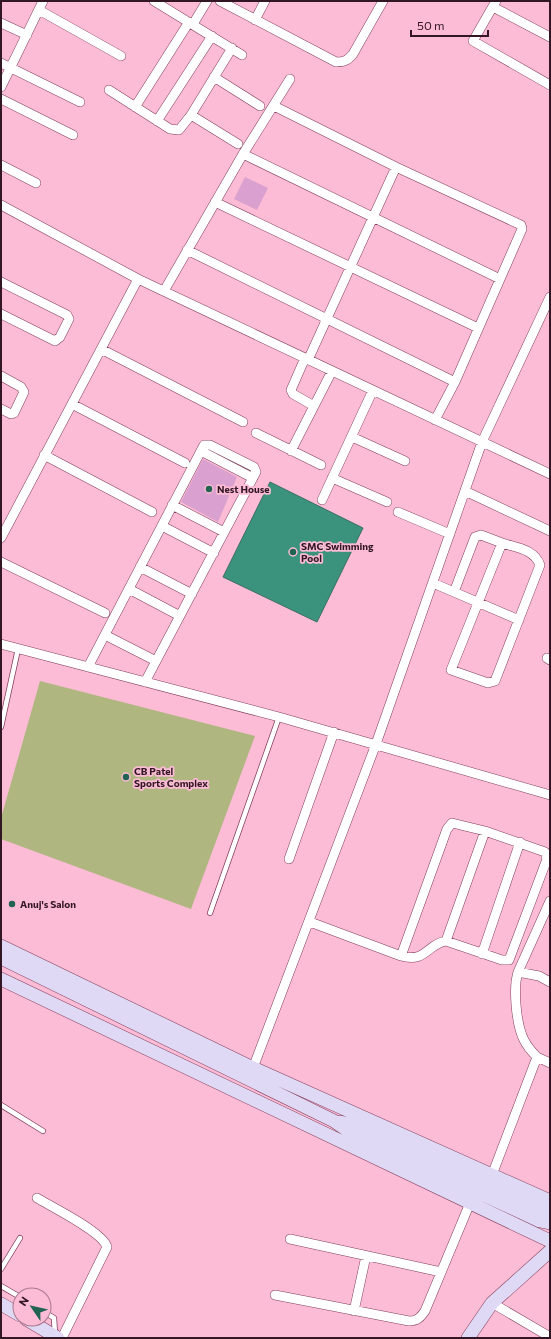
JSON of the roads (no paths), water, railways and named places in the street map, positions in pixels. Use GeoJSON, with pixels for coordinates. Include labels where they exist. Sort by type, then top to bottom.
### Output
{"type":"FeatureCollection","features":[{"type":"Feature","properties":{"kind":"main road"},"geometry":{"type":"LineString","coordinates":[[1,946],[252,1068],[550,1201]]}},
{"type":"Feature","properties":{"kind":"main road"},"geometry":{"type":"LineString","coordinates":[[1,958],[334,1121],[354,1135],[540,1221],[550,1223]]}},
{"type":"Feature","properties":{"kind":"main road"},"geometry":{"type":"LineString","coordinates":[[1,979],[550,1241]]}},
{"type":"Feature","properties":{"kind":"main road"},"geometry":{"type":"LineString","coordinates":[[334,1121],[356,1126],[547,1210],[550,1214]]}},
{"type":"Feature","properties":{"kind":"main road"},"geometry":{"type":"LineString","coordinates":[[468,1338],[492,1303],[550,1251]]}},
{"type":"Feature","properties":{"kind":"main road"},"geometry":{"type":"LineString","coordinates":[[1,1304],[12,1310]]}},
{"type":"Feature","properties":{"kind":"main road"},"geometry":{"type":"LineString","coordinates":[[40,1327],[58,1337]]}},
{"type":"Feature","properties":{"kind":"street"},"geometry":{"type":"LineString","coordinates":[[1,87],[43,1]]}},
{"type":"Feature","properties":{"kind":"street"},"geometry":{"type":"LineString","coordinates":[[154,1],[242,55]]}},
{"type":"Feature","properties":{"kind":"street"},"geometry":{"type":"LineString","coordinates":[[135,107],[207,1]]}},
{"type":"Feature","properties":{"kind":"street"},"geometry":{"type":"LineString","coordinates":[[220,1],[336,62],[349,60],[383,1]]}},
{"type":"Feature","properties":{"kind":"street"},"geometry":{"type":"LineString","coordinates":[[256,20],[266,1]]}},
{"type":"Feature","properties":{"kind":"street"},"geometry":{"type":"LineString","coordinates":[[550,37],[495,4],[473,41],[550,85]]}},
{"type":"Feature","properties":{"kind":"street"},"geometry":{"type":"LineString","coordinates":[[39,10],[121,56]]}},
{"type":"Feature","properties":{"kind":"street"},"geometry":{"type":"LineString","coordinates":[[1,23],[27,35]]}},
{"type":"Feature","properties":{"kind":"street"},"geometry":{"type":"LineString","coordinates":[[157,121],[212,36]]}},
{"type":"Feature","properties":{"kind":"street"},"geometry":{"type":"LineString","coordinates":[[109,90],[175,131],[183,126],[191,115],[232,48]]}},
{"type":"Feature","properties":{"kind":"street"},"geometry":{"type":"LineString","coordinates":[[1,63],[80,102]]}},
{"type":"Feature","properties":{"kind":"street"},"geometry":{"type":"LineString","coordinates":[[214,77],[260,106]]}},
{"type":"Feature","properties":{"kind":"street"},"geometry":{"type":"LineString","coordinates":[[164,291],[243,154],[290,79]]}},
{"type":"Feature","properties":{"kind":"street"},"geometry":{"type":"LineString","coordinates":[[1,99],[73,135]]}},
{"type":"Feature","properties":{"kind":"street"},"geometry":{"type":"LineString","coordinates":[[274,106],[396,167],[521,225],[522,229],[500,279],[454,382],[435,420]]}},
{"type":"Feature","properties":{"kind":"street"},"geometry":{"type":"LineString","coordinates":[[191,115],[238,144]]}},
{"type":"Feature","properties":{"kind":"street"},"geometry":{"type":"LineString","coordinates":[[243,154],[500,279]]}},
{"type":"Feature","properties":{"kind":"street"},"geometry":{"type":"LineString","coordinates":[[1,165],[36,183]]}},
{"type":"Feature","properties":{"kind":"street"},"geometry":{"type":"LineString","coordinates":[[314,406],[293,394],[291,390],[351,268],[396,167]]}},
{"type":"Feature","properties":{"kind":"street"},"geometry":{"type":"LineString","coordinates":[[215,202],[478,328]]}},
{"type":"Feature","properties":{"kind":"street"},"geometry":{"type":"LineString","coordinates":[[1,205],[138,279],[550,474]]}},
{"type":"Feature","properties":{"kind":"street"},"geometry":{"type":"LineString","coordinates":[[187,250],[454,382]]}},
{"type":"Feature","properties":{"kind":"street"},"geometry":{"type":"LineString","coordinates":[[1,538],[138,279]]}},
{"type":"Feature","properties":{"kind":"street"},"geometry":{"type":"LineString","coordinates":[[1,282],[68,315],[69,319],[60,337],[55,341],[1,314]]}},
{"type":"Feature","properties":{"kind":"street"},"geometry":{"type":"LineString","coordinates":[[252,1068],[376,744],[482,442],[549,300]]}},
{"type":"Feature","properties":{"kind":"street"},"geometry":{"type":"LineString","coordinates":[[101,349],[243,422]]}},
{"type":"Feature","properties":{"kind":"street"},"geometry":{"type":"LineString","coordinates":[[291,450],[332,371]]}},
{"type":"Feature","properties":{"kind":"street"},"geometry":{"type":"LineString","coordinates":[[1,376],[21,387],[24,392],[14,414],[1,409]]}},
{"type":"Feature","properties":{"kind":"street"},"geometry":{"type":"LineString","coordinates":[[322,500],[373,390]]}},
{"type":"Feature","properties":{"kind":"street"},"geometry":{"type":"LineString","coordinates":[[72,404],[185,463]]}},
{"type":"Feature","properties":{"kind":"street"},"geometry":{"type":"LineString","coordinates":[[256,433],[321,465]]}},
{"type":"Feature","properties":{"kind":"street"},"geometry":{"type":"LineString","coordinates":[[352,437],[405,461]]}},
{"type":"Feature","properties":{"kind":"street"},"geometry":{"type":"LineString","coordinates":[[88,667],[204,445],[210,445],[254,467],[256,472],[145,682]]}},
{"type":"Feature","properties":{"kind":"street"},"geometry":{"type":"LineString","coordinates":[[44,455],[152,512]]}},
{"type":"Feature","properties":{"kind":"street"},"geometry":{"type":"LineString","coordinates":[[332,478],[386,502]]}},
{"type":"Feature","properties":{"kind":"street"},"geometry":{"type":"LineString","coordinates":[[465,491],[550,531]]}},
{"type":"Feature","properties":{"kind":"street"},"geometry":{"type":"LineString","coordinates":[[172,505],[224,532]]}},
{"type":"Feature","properties":{"kind":"street"},"geometry":{"type":"LineString","coordinates":[[398,512],[450,534]]}},
{"type":"Feature","properties":{"kind":"street"},"geometry":{"type":"LineString","coordinates":[[162,526],[214,553]]}},
{"type":"Feature","properties":{"kind":"street"},"geometry":{"type":"LineString","coordinates":[[454,592],[475,538],[481,535],[532,553],[537,557],[540,565],[495,681],[488,683],[451,670],[502,543]]}},
{"type":"Feature","properties":{"kind":"street"},"geometry":{"type":"LineString","coordinates":[[1,562],[105,613]]}},
{"type":"Feature","properties":{"kind":"street"},"geometry":{"type":"LineString","coordinates":[[140,566],[192,594]]}},
{"type":"Feature","properties":{"kind":"street"},"geometry":{"type":"LineString","coordinates":[[433,583],[519,620]]}},
{"type":"Feature","properties":{"kind":"street"},"geometry":{"type":"LineString","coordinates":[[129,589],[180,616]]}},
{"type":"Feature","properties":{"kind":"street"},"geometry":{"type":"LineString","coordinates":[[105,635],[156,661]]}},
{"type":"Feature","properties":{"kind":"street"},"geometry":{"type":"LineString","coordinates":[[1,644],[334,732],[550,795]]}},
{"type":"Feature","properties":{"kind":"street"},"geometry":{"type":"LineString","coordinates":[[289,859],[334,732]]}},
{"type":"Feature","properties":{"kind":"street"},"geometry":{"type":"LineString","coordinates":[[308,922],[401,956],[414,958],[439,943],[446,941],[506,961],[512,958],[547,859],[545,852],[520,842],[456,822],[449,826],[401,956]]}},
{"type":"Feature","properties":{"kind":"street"},"geometry":{"type":"LineString","coordinates":[[446,941],[485,831]]}},
{"type":"Feature","properties":{"kind":"street"},"geometry":{"type":"LineString","coordinates":[[482,954],[520,842]]}},
{"type":"Feature","properties":{"kind":"street"},"geometry":{"type":"LineString","coordinates":[[550,901],[518,972],[515,989],[520,1026],[524,1040],[537,1057],[550,1063]]}},
{"type":"Feature","properties":{"kind":"street"},"geometry":{"type":"LineString","coordinates":[[518,972],[539,976],[550,982]]}},
{"type":"Feature","properties":{"kind":"street"},"geometry":{"type":"LineString","coordinates":[[492,1175],[537,1057]]}},
{"type":"Feature","properties":{"kind":"street"},"geometry":{"type":"LineString","coordinates":[[37,1198],[97,1234],[106,1242],[107,1247],[58,1337]]}},
{"type":"Feature","properties":{"kind":"street"},"geometry":{"type":"LineString","coordinates":[[275,1295],[415,1321],[425,1311],[470,1203]]}},
{"type":"Feature","properties":{"kind":"street"},"geometry":{"type":"LineString","coordinates":[[290,1239],[441,1272]]}},
{"type":"Feature","properties":{"kind":"street"},"geometry":{"type":"LineString","coordinates":[[354,1310],[366,1256]]}},
{"type":"Feature","properties":{"kind":"street"},"geometry":{"type":"LineString","coordinates":[[492,1303],[550,1337]]}},
{"type":"Feature","properties":{"kind":"street"},"geometry":{"type":"LineString","coordinates":[[532,1338],[537,1330]]}},
{"type":"Feature","properties":{"kind":"lane"},"geometry":{"type":"LineString","coordinates":[[1,727],[18,649]]}},
{"type":"Feature","properties":{"kind":"lane"},"geometry":{"type":"LineString","coordinates":[[210,913],[279,717]]}},
{"type":"Feature","properties":{"kind":"lane"},"geometry":{"type":"LineString","coordinates":[[1,1105],[43,1131]]}},
{"type":"Feature","properties":{"kind":"lane"},"geometry":{"type":"LineString","coordinates":[[1,1269],[20,1238]]}},
{"type":"Feature","properties":{"kind":"lane"},"geometry":{"type":"LineString","coordinates":[[1,1286],[12,1292]]}},
{"type":"Feature","properties":{"kind":"lane"},"geometry":{"type":"LineString","coordinates":[[52,1317],[54,1318],[58,1337]]}},
{"type":"Feature","properties":{"kind":"place","name":"Nest House"},"geometry":{"type":"Point","coordinates":[209,489]}},
{"type":"Feature","properties":{"kind":"place","name":"SMC Swimming Pool"},"geometry":{"type":"Point","coordinates":[293,552]}},
{"type":"Feature","properties":{"kind":"place","name":"CB Patel Sports Complex"},"geometry":{"type":"Point","coordinates":[126,777]}},
{"type":"Feature","properties":{"kind":"place","name":"Anuj's Salon"},"geometry":{"type":"Point","coordinates":[12,904]}}]}
